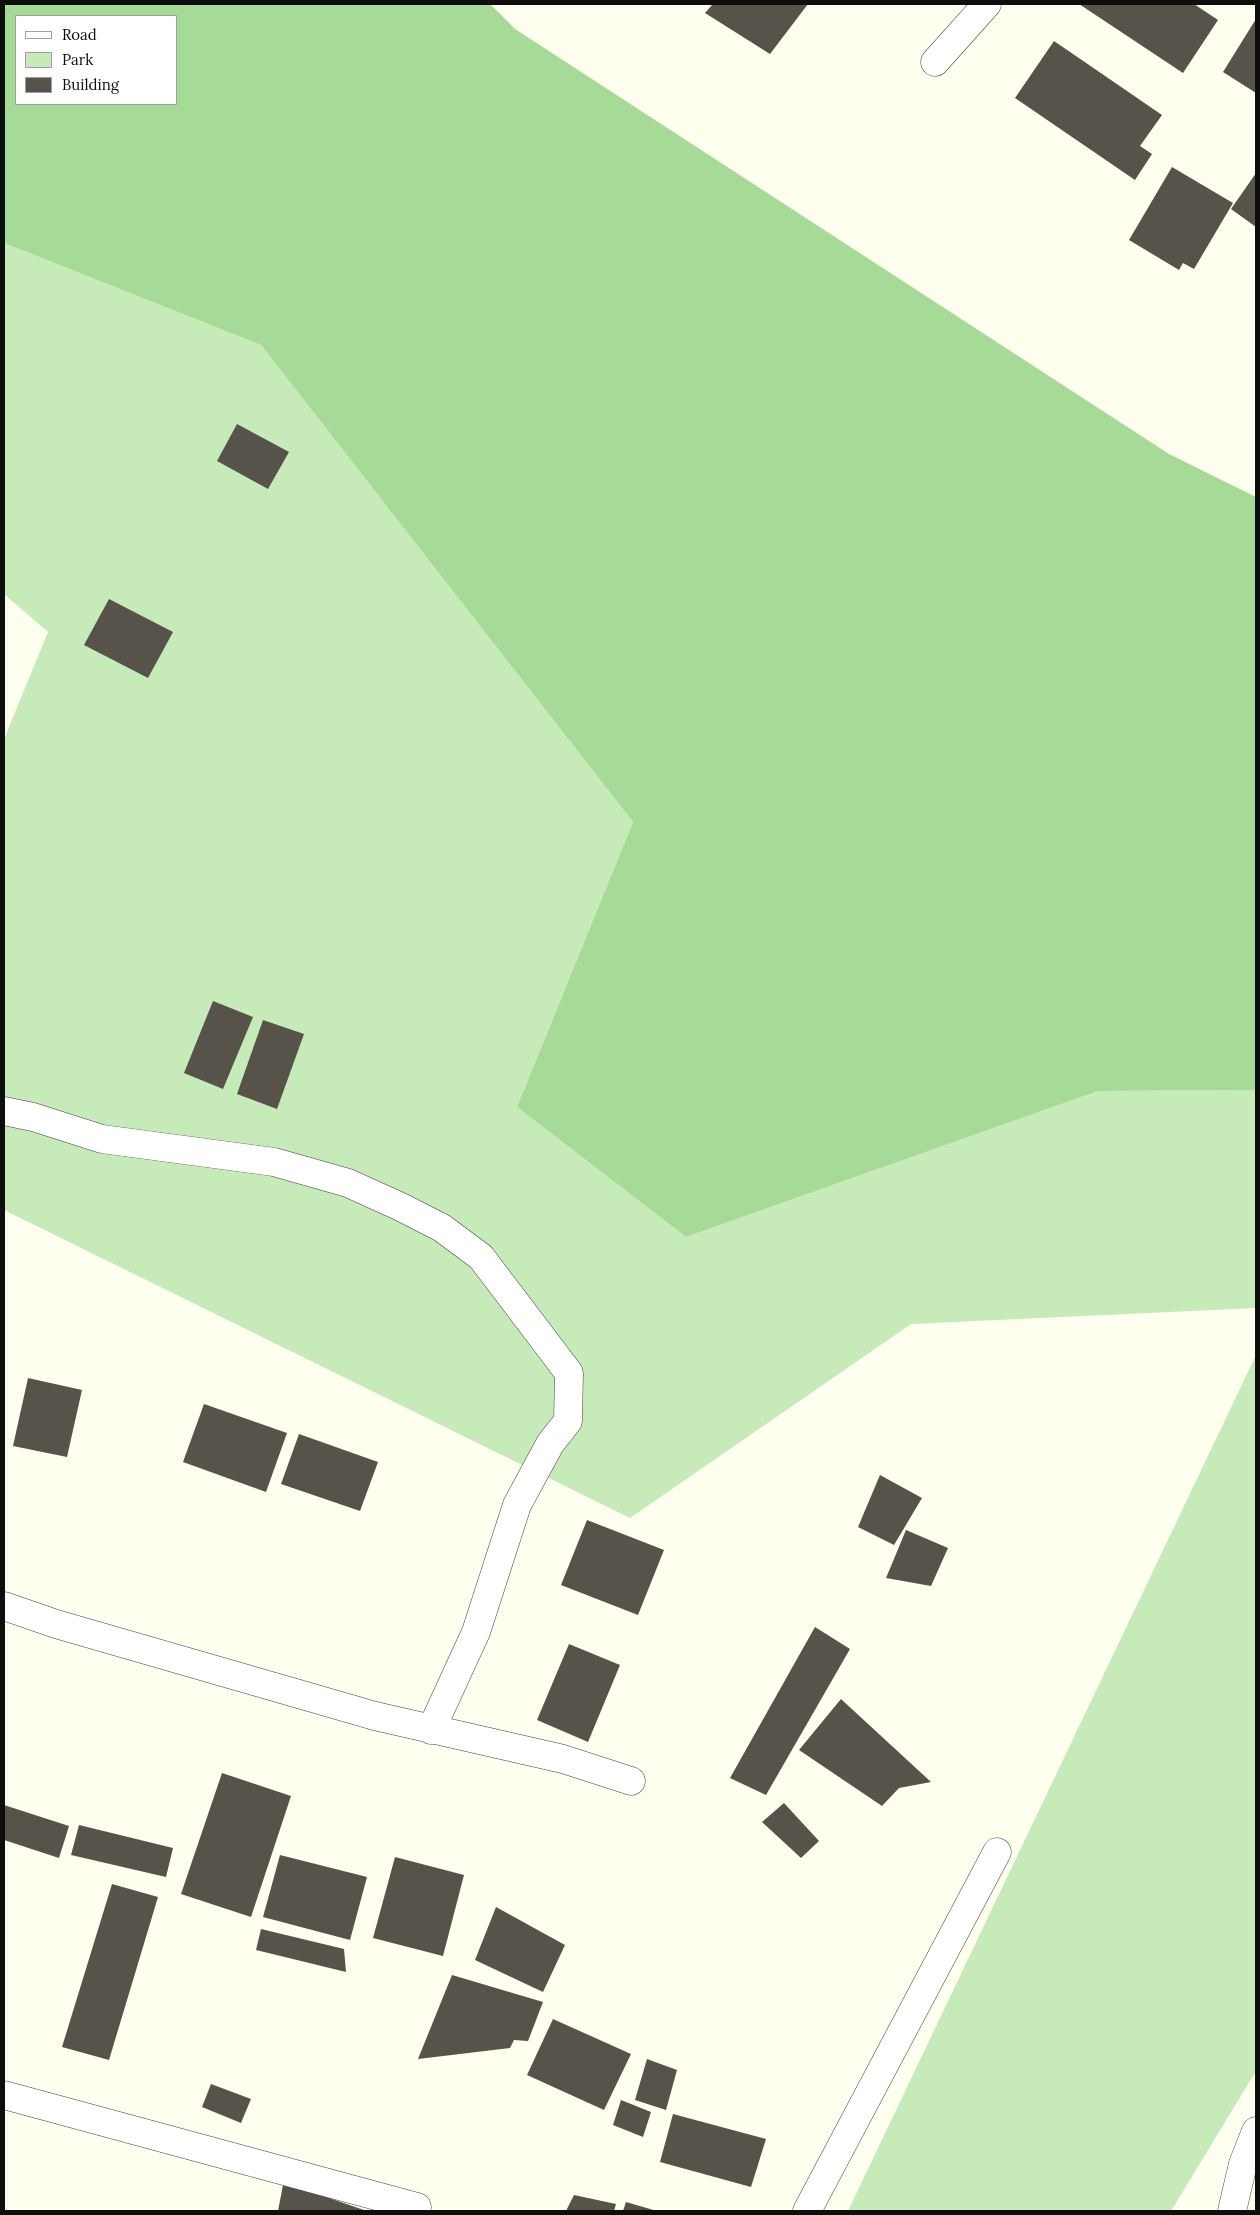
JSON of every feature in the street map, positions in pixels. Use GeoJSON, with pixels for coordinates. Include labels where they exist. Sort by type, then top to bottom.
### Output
{"type":"FeatureCollection","features":[{"type":"Feature","properties":{"kind":"street"},"geometry":{"type":"LineString","coordinates":[[935,62],[987,4]]}},
{"type":"Feature","properties":{"kind":"street"},"geometry":{"type":"LineString","coordinates":[[4,1111],[33,1117],[102,1139],[274,1162],[348,1183],[392,1203],[442,1228],[481,1257],[569,1373],[568,1421],[550,1444],[517,1505],[476,1632],[431,1730]]}},
{"type":"Feature","properties":{"kind":"street"},"geometry":{"type":"LineString","coordinates":[[4,1606],[56,1624],[365,1714],[563,1759],[631,1781]]}},
{"type":"Feature","properties":{"kind":"street"},"geometry":{"type":"LineString","coordinates":[[807,2211],[997,1852]]}},
{"type":"Feature","properties":{"kind":"street"},"geometry":{"type":"LineString","coordinates":[[4,2095],[417,2207]]}},
{"type":"Feature","properties":{"kind":"street"},"geometry":{"type":"LineString","coordinates":[[1232,2211],[1243,2164],[1256,2131]]}},
{"type":"Feature","properties":{"kind":"green space"},"geometry":{"type":"Polygon","coordinates":[[[4,4],[490,4],[515,29],[1169,454],[1256,497],[1256,1090],[1098,1091],[686,1237],[517,1107],[633,822],[261,345],[4,243],[4,4]]]}},
{"type":"Feature","properties":{"kind":"green space"},"geometry":{"type":"Polygon","coordinates":[[[4,243],[261,345],[633,822],[517,1107],[686,1237],[1098,1091],[1256,1090],[1256,1308],[911,1324],[630,1518],[4,1210],[4,739],[48,632],[4,594],[4,243]]]}},
{"type":"Feature","properties":{"kind":"green space"},"geometry":{"type":"Polygon","coordinates":[[[1256,1355],[1256,2071],[1171,2211],[848,2211],[1256,1355]]]}},
{"type":"Feature","properties":{"kind":"building"},"geometry":{"type":"Polygon","coordinates":[[[713,4],[808,4],[770,54],[705,13],[713,4]]]}},
{"type":"Feature","properties":{"kind":"building"},"geometry":{"type":"Polygon","coordinates":[[[1079,4],[1194,4],[1218,20],[1183,73],[1079,4]]]}},
{"type":"Feature","properties":{"kind":"building"},"geometry":{"type":"Polygon","coordinates":[[[1256,19],[1256,93],[1223,72],[1256,19]]]}},
{"type":"Feature","properties":{"kind":"building"},"geometry":{"type":"Polygon","coordinates":[[[1054,41],[1162,115],[1140,146],[1152,154],[1135,180],[1015,98],[1054,41]]]}},
{"type":"Feature","properties":{"kind":"building"},"geometry":{"type":"Polygon","coordinates":[[[1172,167],[1233,203],[1194,269],[1183,263],[1179,270],[1129,240],[1172,167]]]}},
{"type":"Feature","properties":{"kind":"building"},"geometry":{"type":"Polygon","coordinates":[[[1256,173],[1256,227],[1231,209],[1256,173]]]}},
{"type":"Feature","properties":{"kind":"building"},"geometry":{"type":"Polygon","coordinates":[[[237,424],[289,452],[268,489],[217,461],[237,424]]]}},
{"type":"Feature","properties":{"kind":"building"},"geometry":{"type":"Polygon","coordinates":[[[109,599],[173,632],[148,678],[84,645],[109,599]]]}},
{"type":"Feature","properties":{"kind":"building"},"geometry":{"type":"Polygon","coordinates":[[[213,1001],[253,1017],[223,1089],[184,1073],[213,1001]]]}},
{"type":"Feature","properties":{"kind":"building"},"geometry":{"type":"Polygon","coordinates":[[[263,1020],[304,1034],[277,1109],[237,1094],[263,1020]]]}},
{"type":"Feature","properties":{"kind":"building"},"geometry":{"type":"Polygon","coordinates":[[[28,1378],[82,1390],[67,1457],[13,1446],[28,1378]]]}},
{"type":"Feature","properties":{"kind":"building"},"geometry":{"type":"Polygon","coordinates":[[[204,1404],[287,1433],[266,1492],[183,1462],[204,1404]]]}},
{"type":"Feature","properties":{"kind":"building"},"geometry":{"type":"Polygon","coordinates":[[[299,1434],[378,1462],[360,1511],[281,1484],[299,1434]]]}},
{"type":"Feature","properties":{"kind":"building"},"geometry":{"type":"Polygon","coordinates":[[[880,1475],[922,1498],[894,1545],[858,1527],[880,1475]]]}},
{"type":"Feature","properties":{"kind":"building"},"geometry":{"type":"Polygon","coordinates":[[[587,1520],[664,1550],[638,1615],[561,1585],[587,1520]]]}},
{"type":"Feature","properties":{"kind":"building"},"geometry":{"type":"Polygon","coordinates":[[[906,1530],[948,1548],[931,1586],[886,1578],[906,1530]]]}},
{"type":"Feature","properties":{"kind":"building"},"geometry":{"type":"Polygon","coordinates":[[[815,1627],[850,1649],[766,1795],[730,1778],[815,1627]]]}},
{"type":"Feature","properties":{"kind":"building"},"geometry":{"type":"Polygon","coordinates":[[[569,1644],[620,1665],[588,1742],[537,1720],[569,1644]]]}},
{"type":"Feature","properties":{"kind":"building"},"geometry":{"type":"Polygon","coordinates":[[[841,1699],[931,1782],[899,1788],[882,1806],[799,1750],[841,1699]]]}},
{"type":"Feature","properties":{"kind":"building"},"geometry":{"type":"Polygon","coordinates":[[[222,1773],[291,1796],[251,1917],[181,1894],[222,1773]]]}},
{"type":"Feature","properties":{"kind":"building"},"geometry":{"type":"Polygon","coordinates":[[[784,1803],[819,1841],[801,1858],[762,1822],[784,1803]]]}},
{"type":"Feature","properties":{"kind":"building"},"geometry":{"type":"Polygon","coordinates":[[[4,1805],[69,1826],[59,1858],[4,1840],[4,1805]]]}},
{"type":"Feature","properties":{"kind":"building"},"geometry":{"type":"Polygon","coordinates":[[[79,1825],[173,1848],[166,1877],[71,1855],[79,1825]]]}},
{"type":"Feature","properties":{"kind":"building"},"geometry":{"type":"Polygon","coordinates":[[[280,1855],[367,1877],[350,1940],[263,1917],[280,1855]]]}},
{"type":"Feature","properties":{"kind":"building"},"geometry":{"type":"Polygon","coordinates":[[[395,1857],[464,1875],[443,1956],[373,1938],[395,1857]]]}},
{"type":"Feature","properties":{"kind":"building"},"geometry":{"type":"Polygon","coordinates":[[[112,1884],[158,1897],[109,2060],[62,2047],[112,1884]]]}},
{"type":"Feature","properties":{"kind":"building"},"geometry":{"type":"Polygon","coordinates":[[[496,1907],[565,1945],[543,1992],[475,1960],[496,1907]]]}},
{"type":"Feature","properties":{"kind":"building"},"geometry":{"type":"Polygon","coordinates":[[[261,1929],[344,1949],[346,1972],[256,1950],[261,1929]]]}},
{"type":"Feature","properties":{"kind":"building"},"geometry":{"type":"Polygon","coordinates":[[[452,1975],[543,2002],[528,2041],[514,2040],[510,2048],[418,2059],[452,1975]]]}},
{"type":"Feature","properties":{"kind":"building"},"geometry":{"type":"Polygon","coordinates":[[[553,2019],[631,2054],[604,2110],[527,2075],[553,2019]]]}},
{"type":"Feature","properties":{"kind":"building"},"geometry":{"type":"Polygon","coordinates":[[[647,2059],[677,2070],[666,2110],[635,2100],[647,2059]]]}},
{"type":"Feature","properties":{"kind":"building"},"geometry":{"type":"Polygon","coordinates":[[[211,2084],[251,2099],[241,2123],[202,2107],[211,2084]]]}},
{"type":"Feature","properties":{"kind":"building"},"geometry":{"type":"Polygon","coordinates":[[[621,2100],[651,2112],[643,2137],[613,2125],[621,2100]]]}},
{"type":"Feature","properties":{"kind":"building"},"geometry":{"type":"Polygon","coordinates":[[[673,2114],[766,2139],[751,2187],[660,2162],[673,2114]]]}},
{"type":"Feature","properties":{"kind":"building"},"geometry":{"type":"Polygon","coordinates":[[[283,2185],[326,2197],[367,2211],[278,2211],[283,2185]]]}},
{"type":"Feature","properties":{"kind":"building"},"geometry":{"type":"Polygon","coordinates":[[[574,2195],[616,2204],[614,2211],[566,2211],[574,2195]]]}},
{"type":"Feature","properties":{"kind":"building"},"geometry":{"type":"Polygon","coordinates":[[[626,2202],[657,2211],[623,2211],[626,2202]]]}}]}
